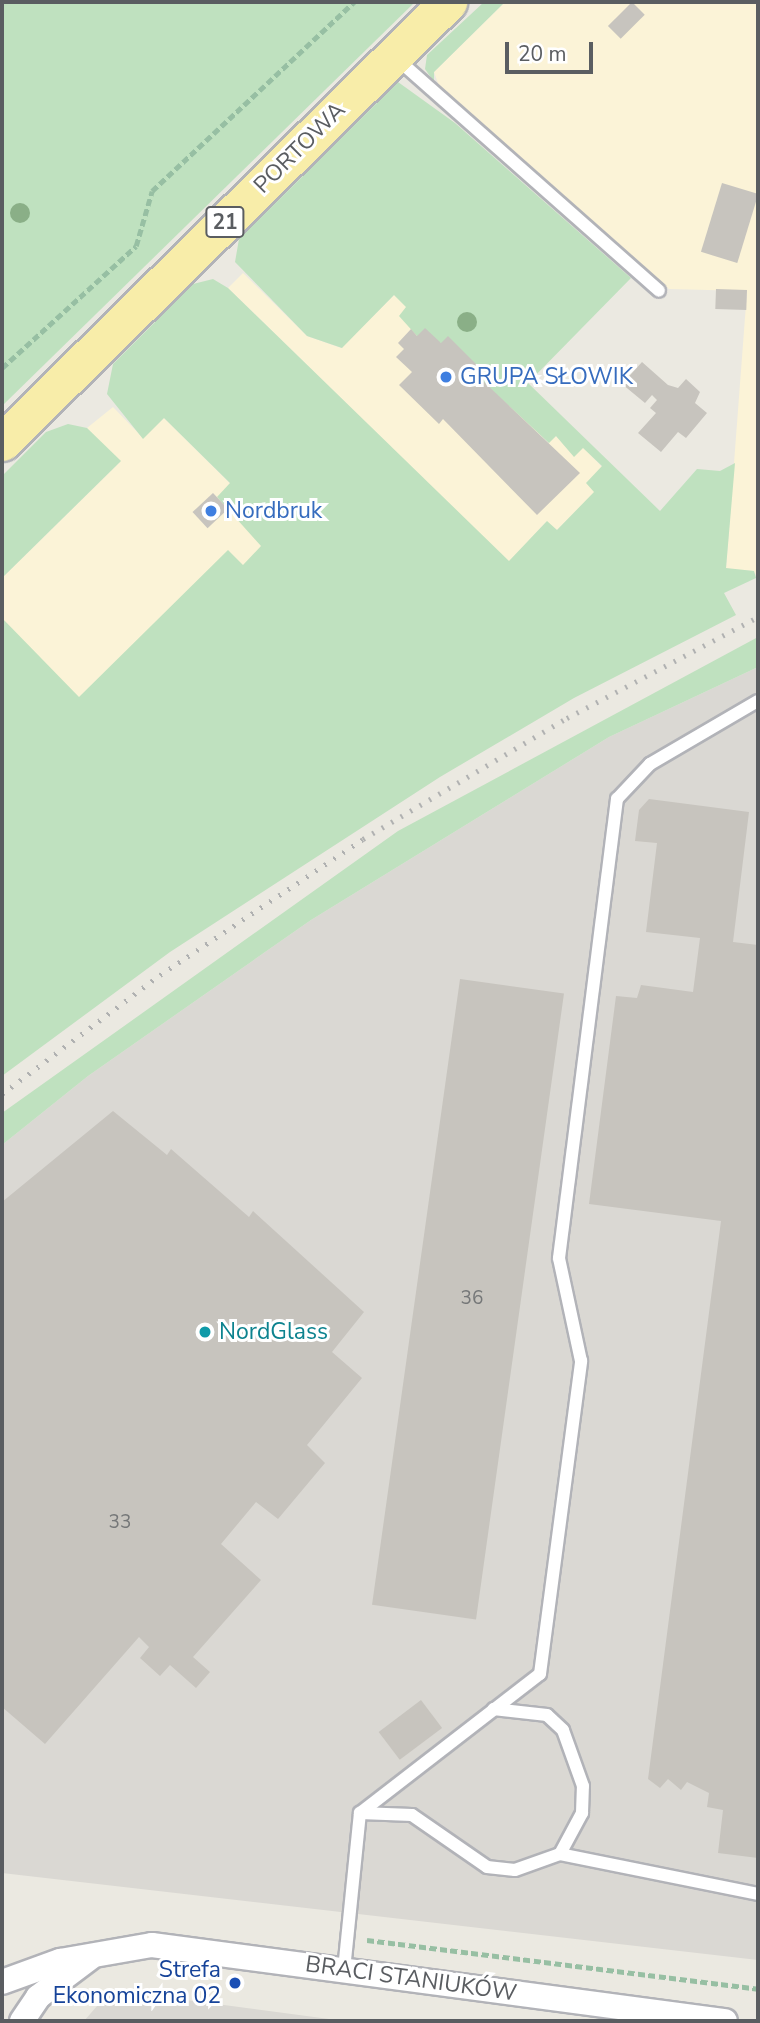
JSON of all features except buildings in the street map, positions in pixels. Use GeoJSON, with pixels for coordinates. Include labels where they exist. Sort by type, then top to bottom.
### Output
{"type":"FeatureCollection","features":[{"type":"Feature","properties":{"kind":"main road","name":"PORTOWA"},"geometry":{"type":"LineString","coordinates":[[2,442],[448,2]]}},
{"type":"Feature","properties":{"kind":"street","name":"BRACI STANIUKÓW"},"geometry":{"type":"LineString","coordinates":[[2,1982],[96,1953],[178,1947],[725,2021]]}},
{"type":"Feature","properties":{"kind":"street"},"geometry":{"type":"LineString","coordinates":[[22,2021],[38,1997],[96,1953]]}},
{"type":"Feature","properties":{"kind":"lane"},"geometry":{"type":"LineString","coordinates":[[393,56],[659,291]]}},
{"type":"Feature","properties":{"kind":"lane"},"geometry":{"type":"LineString","coordinates":[[344,1970],[360,1813],[540,1674],[582,1361],[559,1258],[617,799],[650,764],[758,701]]}},
{"type":"Feature","properties":{"kind":"lane"},"geometry":{"type":"LineString","coordinates":[[493,1709],[547,1714],[564,1730],[583,1786],[582,1813],[560,1854]]}},
{"type":"Feature","properties":{"kind":"lane"},"geometry":{"type":"LineString","coordinates":[[360,1813],[412,1815],[487,1867],[515,1870],[560,1854],[758,1894]]}},
{"type":"Feature","properties":{"kind":"path"},"geometry":{"type":"LineString","coordinates":[[2,368],[136,246],[152,191],[354,2]]}},
{"type":"Feature","properties":{"kind":"path"},"geometry":{"type":"LineString","coordinates":[[387,1941],[758,1989]]}},
{"type":"Feature","properties":{"kind":"shaded area"},"geometry":{"type":"Polygon","coordinates":[[[505,2],[758,2],[758,577],[753,571],[726,569],[747,291],[669,289],[440,89],[434,72],[505,2]]]}},
{"type":"Feature","properties":{"kind":"shaded area"},"geometry":{"type":"Polygon","coordinates":[[[243,273],[307,336],[341,348],[394,295],[448,336],[548,443],[556,436],[574,456],[583,447],[602,467],[595,492],[557,530],[546,522],[509,562],[228,288],[243,273]]]}},
{"type":"Feature","properties":{"kind":"shaded area","name":"Nordbruk"},"geometry":{"type":"Polygon","coordinates":[[[113,407],[143,438],[164,418],[289,542],[92,735],[2,643],[2,578],[120,462],[87,428],[113,407]]]}},
{"type":"Feature","properties":{"kind":"shaded area"},"geometry":{"type":"Polygon","coordinates":[[[758,667],[758,1960],[2,1873],[2,1145],[88,1076],[311,920],[609,737],[758,667]]]}},
{"type":"Feature","properties":{"kind":"shaded area"},"geometry":{"type":"Polygon","coordinates":[[[111,1990],[344,2021],[84,2021],[111,1990]]]}},
{"type":"Feature","properties":{"kind":"green space"},"geometry":{"type":"Polygon","coordinates":[[[2,2],[415,2],[2,406],[2,2]]]}},
{"type":"Feature","properties":{"kind":"green space"},"geometry":{"type":"Polygon","coordinates":[[[484,2],[505,2],[434,72],[434,82],[425,69],[427,55],[484,2]]]}},
{"type":"Feature","properties":{"kind":"green space"},"geometry":{"type":"Polygon","coordinates":[[[398,82],[455,123],[631,278],[528,383],[660,511],[697,469],[720,471],[735,463],[726,568],[754,571],[756,578],[724,593],[736,615],[574,698],[440,777],[170,952],[2,1076],[2,618],[79,697],[228,550],[243,565],[261,546],[217,497],[230,483],[164,418],[143,439],[107,394],[113,364],[193,284],[213,279],[228,288],[509,561],[547,521],[557,530],[594,492],[586,483],[602,466],[583,448],[574,457],[556,436],[549,443],[441,343],[417,336],[399,316],[406,307],[394,295],[342,348],[307,336],[235,262],[239,239],[398,82]]]}},
{"type":"Feature","properties":{"kind":"green space"},"geometry":{"type":"Polygon","coordinates":[[[68,424],[87,428],[121,461],[2,578],[2,476],[46,432],[68,424]]]}},
{"type":"Feature","properties":{"kind":"green space"},"geometry":{"type":"Polygon","coordinates":[[[758,637],[758,667],[609,737],[311,920],[88,1076],[2,1145],[2,1113],[398,831],[758,637]]]}},
{"type":"Feature","properties":{"kind":"railway"},"geometry":{"type":"LineString","coordinates":[[2,1094],[160,975],[363,839],[567,718],[758,617]]}},
{"type":"Feature","properties":{"kind":"place","name":"GRUPA SŁOWIK"},"geometry":{"type":"Point","coordinates":[446,377]}},
{"type":"Feature","properties":{"kind":"place","name":"Nordbruk"},"geometry":{"type":"Point","coordinates":[211,511]}},
{"type":"Feature","properties":{"kind":"place","name":"NordGlass"},"geometry":{"type":"Point","coordinates":[205,1332]}},
{"type":"Feature","properties":{"kind":"place","name":"Strefa Ekonomiczna 02"},"geometry":{"type":"Point","coordinates":[235,1983]}}]}
